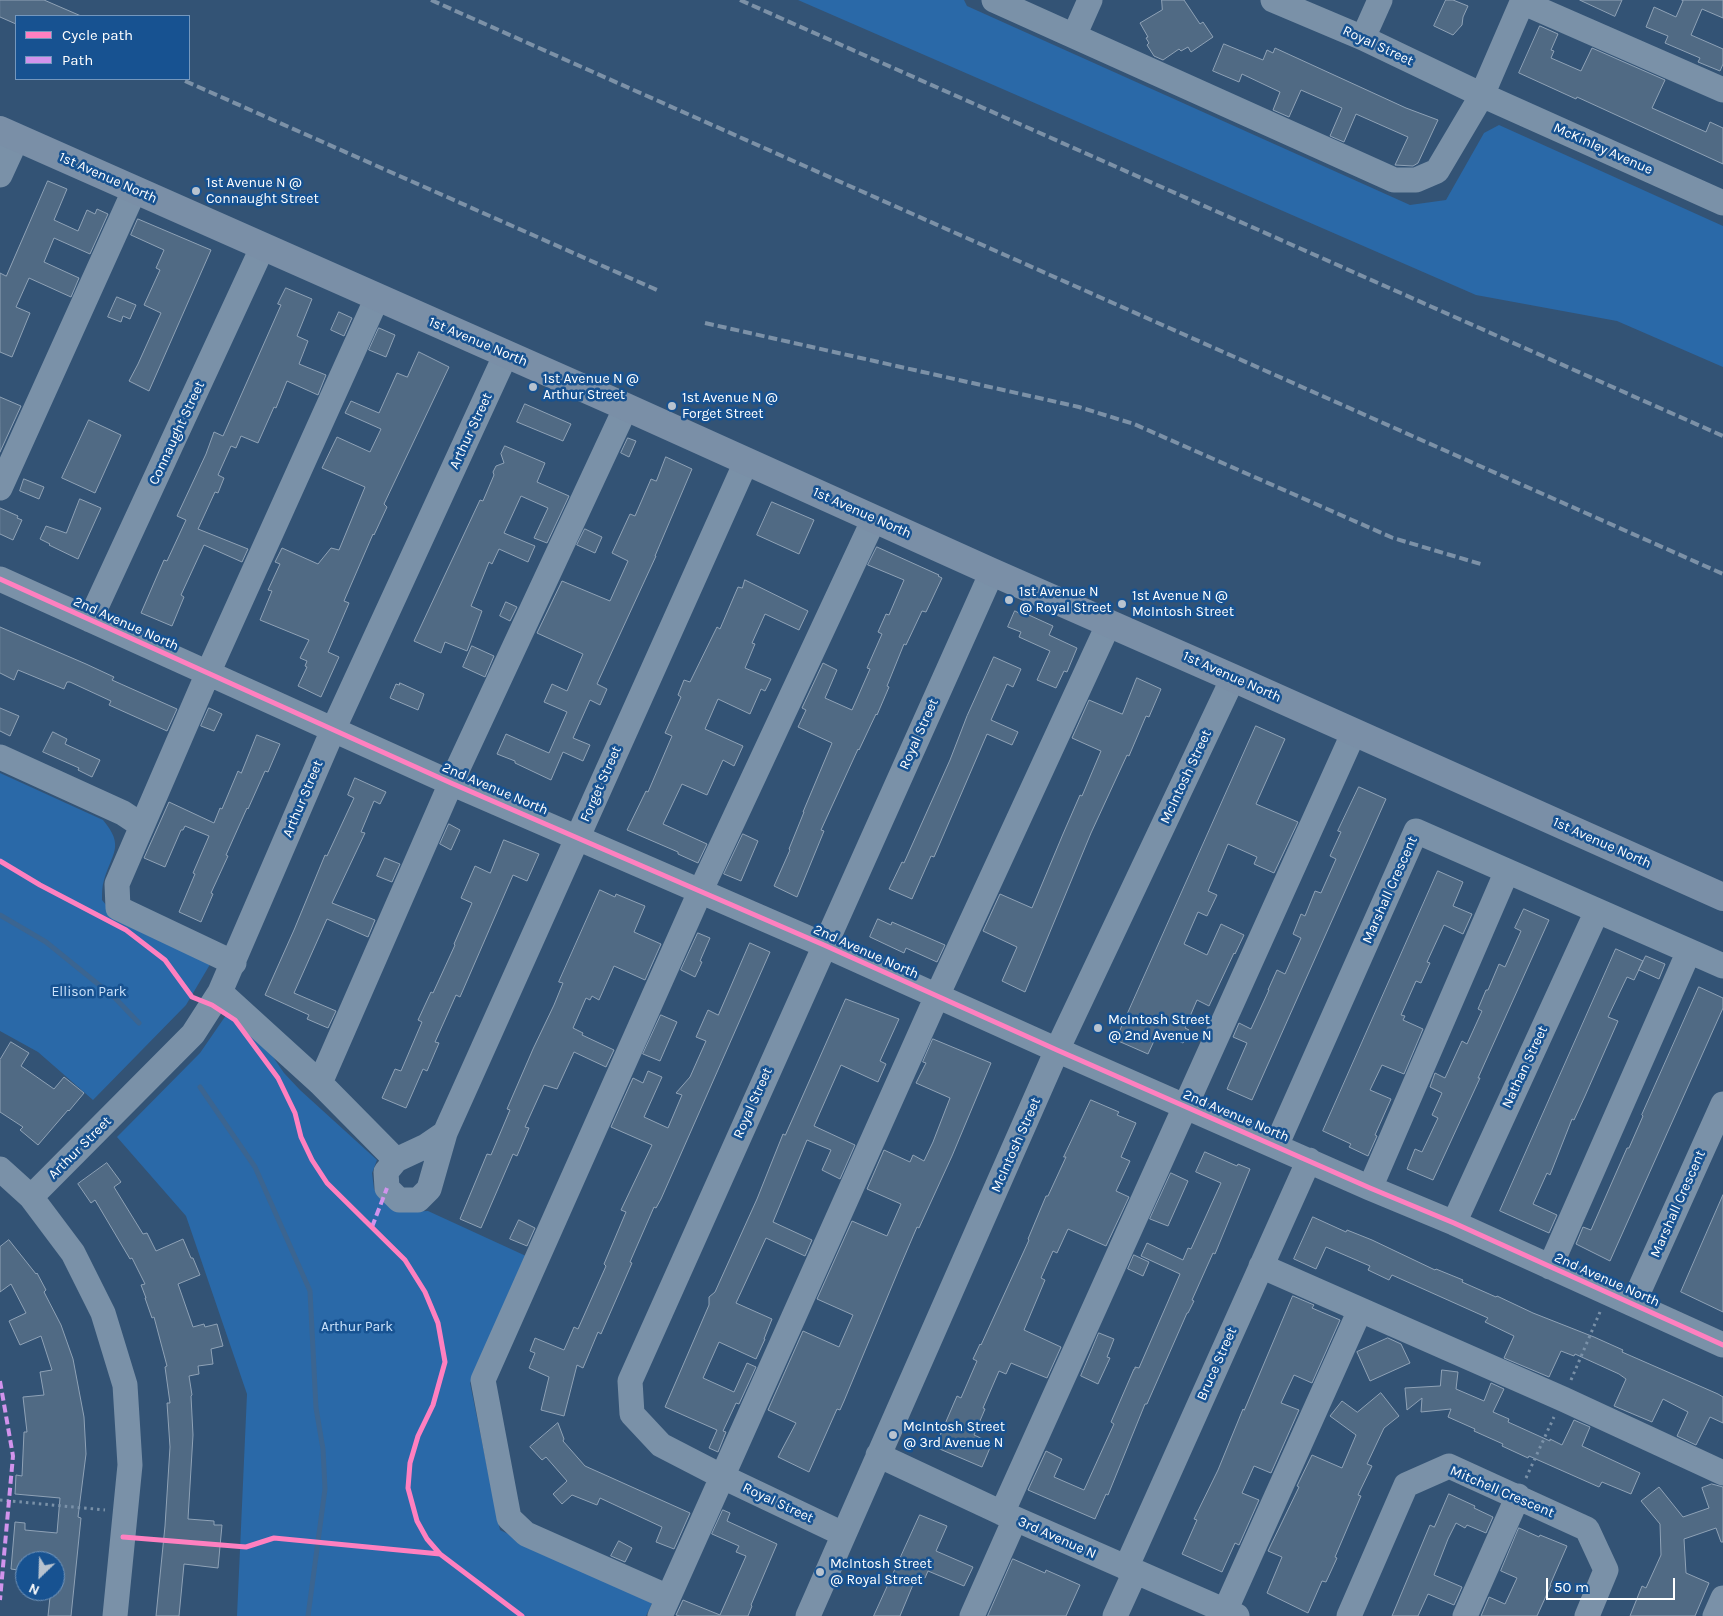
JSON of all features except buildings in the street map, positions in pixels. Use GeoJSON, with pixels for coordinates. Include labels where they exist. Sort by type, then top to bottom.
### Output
{"type":"FeatureCollection","features":[{"type":"Feature","properties":{"kind":"main road","name":"1st Avenue North"},"geometry":{"type":"LineString","coordinates":[[8,134],[626,407],[1723,897]]}},
{"type":"Feature","properties":{"kind":"street"},"geometry":{"type":"LineString","coordinates":[[994,0],[1394,180],[1416,180],[1437,171],[1482,95],[1522,1],[1723,90]]}},
{"type":"Feature","properties":{"kind":"street"},"geometry":{"type":"LineString","coordinates":[[1074,36],[1090,0]]}},
{"type":"Feature","properties":{"kind":"street","name":"Royal Street"},"geometry":{"type":"LineString","coordinates":[[1273,0],[1363,38],[1482,95]]}},
{"type":"Feature","properties":{"kind":"street"},"geometry":{"type":"LineString","coordinates":[[1363,38],[1380,0]]}},
{"type":"Feature","properties":{"kind":"street","name":"McKinley Avenue"},"geometry":{"type":"LineString","coordinates":[[1482,95],[1723,203]]}},
{"type":"Feature","properties":{"kind":"street"},"geometry":{"type":"LineString","coordinates":[[0,175],[8,134]]}},
{"type":"Feature","properties":{"kind":"street"},"geometry":{"type":"LineString","coordinates":[[0,488],[135,189]]}},
{"type":"Feature","properties":{"kind":"street","name":"Connaught Street"},"geometry":{"type":"LineString","coordinates":[[90,620],[263,246]]}},
{"type":"Feature","properties":{"kind":"street"},"geometry":{"type":"LineString","coordinates":[[234,963],[118,908],[117,884],[208,673],[377,298]]}},
{"type":"Feature","properties":{"kind":"street","name":"Arthur Street"},"geometry":{"type":"LineString","coordinates":[[30,1197],[193,1034],[220,992],[333,730],[506,354]]}},
{"type":"Feature","properties":{"kind":"street"},"geometry":{"type":"LineString","coordinates":[[320,1083],[452,782],[626,407]]}},
{"type":"Feature","properties":{"kind":"street","name":"Forget Street"},"geometry":{"type":"LineString","coordinates":[[396,1160],[386,1172],[387,1188],[399,1200],[418,1200],[429,1189],[445,1133],[746,462]]}},
{"type":"Feature","properties":{"kind":"street"},"geometry":{"type":"LineString","coordinates":[[874,519],[700,892],[483,1380],[509,1518],[526,1534],[664,1607],[937,996],[1109,623]]}},
{"type":"Feature","properties":{"kind":"street","name":"Royal Street"},"geometry":{"type":"LineString","coordinates":[[843,1534],[661,1445],[632,1414],[630,1381],[992,572]]}},
{"type":"Feature","properties":{"kind":"street","name":"2nd Avenue North"},"geometry":{"type":"LineString","coordinates":[[0,579],[333,730],[1723,1343]]}},
{"type":"Feature","properties":{"kind":"street","name":"McIntosh Street"},"geometry":{"type":"LineString","coordinates":[[808,1616],[1057,1050],[1233,678]]}},
{"type":"Feature","properties":{"kind":"street"},"geometry":{"type":"LineString","coordinates":[[972,1616],[1009,1516],[1185,1106],[1354,732]]}},
{"type":"Feature","properties":{"kind":"street"},"geometry":{"type":"LineString","coordinates":[[0,758],[123,813],[141,825]]}},
{"type":"Feature","properties":{"kind":"street","name":"Marshall Crescent"},"geometry":{"type":"LineString","coordinates":[[1276,1146],[1416,831],[1723,966]]}},
{"type":"Feature","properties":{"kind":"street"},"geometry":{"type":"LineString","coordinates":[[1370,1188],[1507,871]]}},
{"type":"Feature","properties":{"kind":"street","name":"Nathan Street"},"geometry":{"type":"LineString","coordinates":[[1454,1223],[1597,911]]}},
{"type":"Feature","properties":{"kind":"street"},"geometry":{"type":"LineString","coordinates":[[1550,1267],[1689,951]]}},
{"type":"Feature","properties":{"kind":"street"},"geometry":{"type":"LineString","coordinates":[[220,992],[320,1083],[396,1160],[426,1146],[445,1133]]}},
{"type":"Feature","properties":{"kind":"street","name":"Marshall Crescent"},"geometry":{"type":"LineString","coordinates":[[1633,1304],[1723,1104]]}},
{"type":"Feature","properties":{"kind":"street","name":"Bruce Street"},"geometry":{"type":"LineString","coordinates":[[1115,1616],[1131,1570],[1308,1160]]}},
{"type":"Feature","properties":{"kind":"street"},"geometry":{"type":"LineString","coordinates":[[0,1169],[30,1197],[73,1253],[103,1314],[125,1385],[130,1466],[115,1616]]}},
{"type":"Feature","properties":{"kind":"street"},"geometry":{"type":"LineString","coordinates":[[1261,1266],[1563,1399],[1723,1473]]}},
{"type":"Feature","properties":{"kind":"street"},"geometry":{"type":"LineString","coordinates":[[1231,1613],[1360,1310]]}},
{"type":"Feature","properties":{"kind":"street","name":"3rd Avenue N"},"geometry":{"type":"LineString","coordinates":[[878,1455],[1009,1516],[1231,1613]]}},
{"type":"Feature","properties":{"kind":"street","name":"Mitchell Crescent"},"geometry":{"type":"LineString","coordinates":[[1349,1616],[1406,1485],[1449,1466],[1587,1529],[1606,1570],[1587,1616]]}},
{"type":"Feature","properties":{"kind":"street"},"geometry":{"type":"LineString","coordinates":[[1465,1616],[1518,1496]]}},
{"type":"Feature","properties":{"kind":"street"},"geometry":{"type":"LineString","coordinates":[[1715,1616],[1723,1598]]}},
{"type":"Feature","properties":{"kind":"path"},"geometry":{"type":"LineString","coordinates":[[0,1500],[125,1512]]}},
{"type":"Feature","properties":{"kind":"green space"},"geometry":{"type":"Polygon","coordinates":[[[798,0],[964,0],[967,6],[1410,205],[1446,200],[1484,133],[1499,125],[1723,226],[1723,367],[1617,321],[1476,295],[798,0]]]}},
{"type":"Feature","properties":{"kind":"green space","name":"Ellison Park"},"geometry":{"type":"Polygon","coordinates":[[[0,773],[103,820],[114,837],[115,850],[103,882],[102,900],[111,911],[212,961],[186,1005],[93,1100],[38,1052],[0,1031],[0,773]]]}},
{"type":"Feature","properties":{"kind":"green space","name":"Arthur Park"},"geometry":{"type":"Polygon","coordinates":[[[231,1008],[256,1032],[284,1073],[300,1090],[377,1160],[372,1173],[374,1189],[389,1206],[407,1212],[428,1211],[526,1256],[470,1383],[500,1530],[652,1603],[646,1616],[237,1616],[247,1394],[186,1216],[117,1137],[200,1053],[231,1008]]]}},
{"type":"Feature","properties":{"kind":"waterway"},"geometry":{"type":"LineString","coordinates":[[0,915],[46,942],[114,997],[139,1023]]}},
{"type":"Feature","properties":{"kind":"waterway"},"geometry":{"type":"LineString","coordinates":[[200,1087],[255,1167],[310,1291],[316,1408],[323,1449],[325,1489],[308,1616]]}},
{"type":"Feature","properties":{"kind":"railway"},"geometry":{"type":"LineString","coordinates":[[431,0],[1723,574]]}},
{"type":"Feature","properties":{"kind":"railway"},"geometry":{"type":"LineString","coordinates":[[740,0],[1723,436]]}},
{"type":"Feature","properties":{"kind":"railway"},"geometry":{"type":"LineString","coordinates":[[185,81],[657,290]]}},
{"type":"Feature","properties":{"kind":"railway"},"geometry":{"type":"LineString","coordinates":[[705,323],[1079,407],[1134,424],[1393,538],[1484,565]]}},
{"type":"Feature","properties":{"kind":"marked path"},"geometry":{"type":"LineString","coordinates":[[372,1227],[387,1188]]}},
{"type":"Feature","properties":{"kind":"marked path"},"geometry":{"type":"LineString","coordinates":[[0,1381],[13,1456],[0,1600]]}},
{"type":"Feature","properties":{"kind":"cycle path"},"geometry":{"type":"LineString","coordinates":[[0,579],[451,783],[824,945],[1370,1188],[1454,1223],[1723,1345]]}},
{"type":"Feature","properties":{"kind":"cycle path"},"geometry":{"type":"LineString","coordinates":[[0,861],[40,885],[126,930],[165,960],[192,997],[212,1005],[235,1020],[278,1078],[295,1113],[301,1137],[312,1160],[327,1183],[405,1260],[425,1292],[438,1323],[445,1362],[433,1405],[418,1436],[410,1463],[408,1488],[417,1521],[427,1539],[440,1554],[522,1616]]}},
{"type":"Feature","properties":{"kind":"cycle path"},"geometry":{"type":"LineString","coordinates":[[123,1537],[246,1547],[274,1538],[440,1554]]}},
{"type":"Feature","properties":{"kind":"place","name":"1st Avenue N @ Connaught Street"},"geometry":{"type":"Point","coordinates":[196,191]}},
{"type":"Feature","properties":{"kind":"place","name":"1st Avenue N @ Arthur Street"},"geometry":{"type":"Point","coordinates":[533,387]}},
{"type":"Feature","properties":{"kind":"place","name":"1st Avenue N @ Forget Street"},"geometry":{"type":"Point","coordinates":[672,406]}},
{"type":"Feature","properties":{"kind":"place","name":"1st Avenue N @ Royal Street"},"geometry":{"type":"Point","coordinates":[1009,600]}},
{"type":"Feature","properties":{"kind":"place","name":"1st Avenue N @ McIntosh Street"},"geometry":{"type":"Point","coordinates":[1122,604]}},
{"type":"Feature","properties":{"kind":"place","name":"McIntosh Street @ 2nd Avenue N"},"geometry":{"type":"Point","coordinates":[1098,1028]}},
{"type":"Feature","properties":{"kind":"place","name":"McIntosh Street @ 3rd Avenue N"},"geometry":{"type":"Point","coordinates":[893,1435]}},
{"type":"Feature","properties":{"kind":"place","name":"McIntosh Street @ Royal Street"},"geometry":{"type":"Point","coordinates":[820,1572]}}]}
